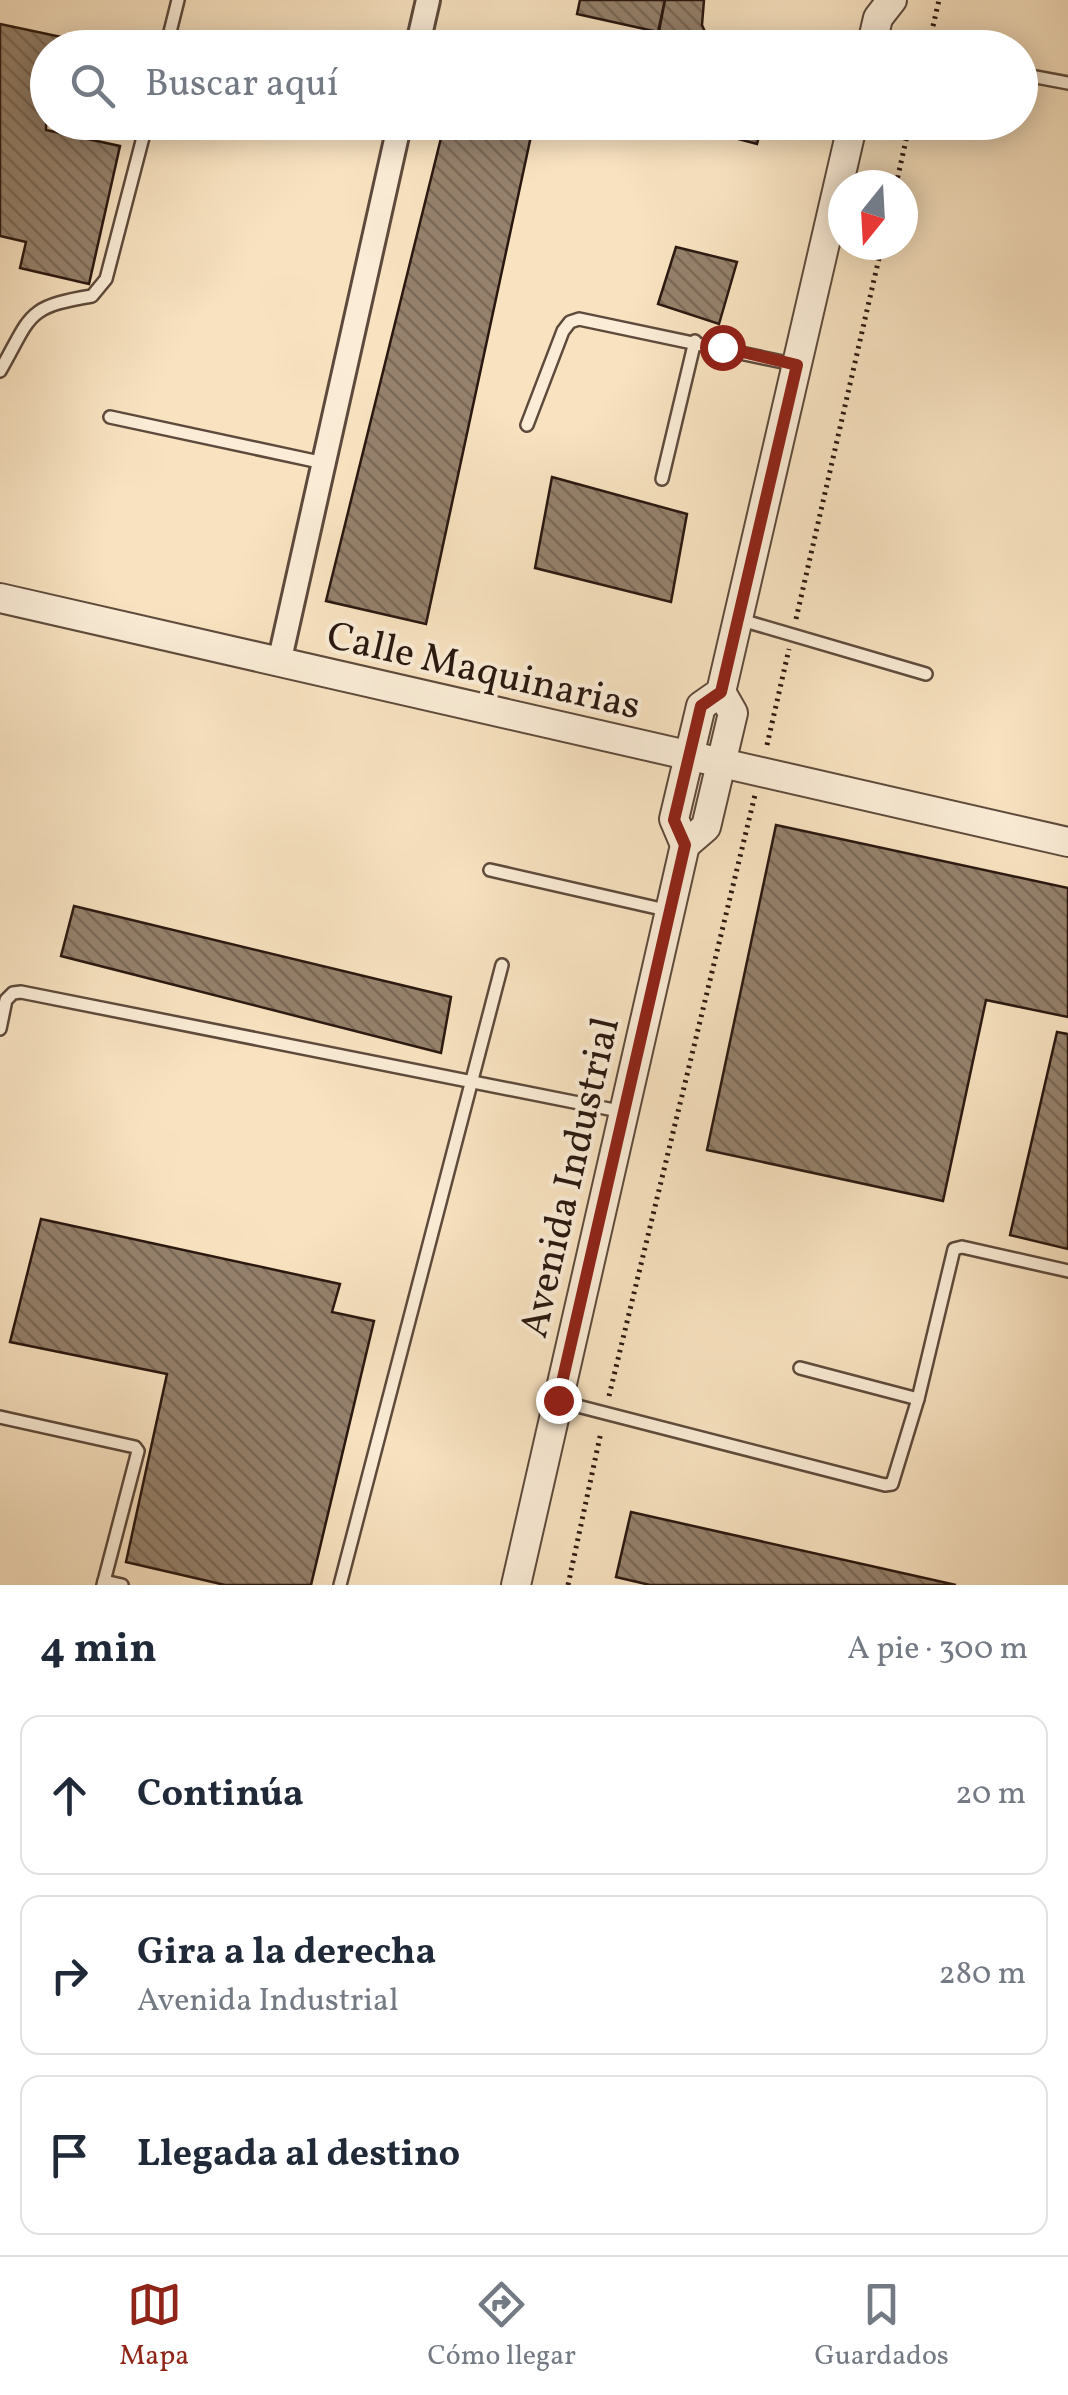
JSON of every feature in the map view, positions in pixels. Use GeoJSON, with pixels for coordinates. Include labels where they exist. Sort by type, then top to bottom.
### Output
{"type":"FeatureCollection","features":[{"type":"Feature","properties":{"kind":"street"},"geometry":{"type":"LineString","coordinates":[[421,30],[428,0]]}},
{"type":"Feature","properties":{"kind":"street"},"geometry":{"type":"LineString","coordinates":[[279,663],[396,140]]}},
{"type":"Feature","properties":{"kind":"street","name":"Avenida Industrial"},"geometry":{"type":"LineString","coordinates":[[685,845],[706,827],[733,714],[721,692],[850,140]]}},
{"type":"Feature","properties":{"kind":"street","name":"Calle Maquinarias"},"geometry":{"type":"LineString","coordinates":[[0,598],[1068,842]]}},
{"type":"Feature","properties":{"kind":"street","name":"Avenida Industrial"},"geometry":{"type":"LineString","coordinates":[[516,1585],[685,845],[674,820],[701,706],[721,692]]}},
{"type":"Feature","properties":{"kind":"lane"},"geometry":{"type":"LineString","coordinates":[[170,30],[178,0]]}},
{"type":"Feature","properties":{"kind":"lane"},"geometry":{"type":"LineString","coordinates":[[1038,77],[1068,83]]}},
{"type":"Feature","properties":{"kind":"lane"},"geometry":{"type":"LineString","coordinates":[[0,371],[34,312],[56,302],[92,296],[106,279],[142,140]]}},
{"type":"Feature","properties":{"kind":"lane"},"geometry":{"type":"LineString","coordinates":[[527,424],[563,330],[580,319],[797,365]]}},
{"type":"Feature","properties":{"kind":"lane"},"geometry":{"type":"LineString","coordinates":[[662,479],[696,342]]}},
{"type":"Feature","properties":{"kind":"lane"},"geometry":{"type":"LineString","coordinates":[[110,417],[324,464]]}},
{"type":"Feature","properties":{"kind":"lane"},"geometry":{"type":"LineString","coordinates":[[738,619],[926,674]]}},
{"type":"Feature","properties":{"kind":"lane"},"geometry":{"type":"LineString","coordinates":[[490,870],[670,911]]}},
{"type":"Feature","properties":{"kind":"lane"},"geometry":{"type":"LineString","coordinates":[[340,1585],[502,965]]}},
{"type":"Feature","properties":{"kind":"lane"},"geometry":{"type":"LineString","coordinates":[[0,1029],[6,1000],[21,992],[624,1112]]}},
{"type":"Feature","properties":{"kind":"lane"},"geometry":{"type":"LineString","coordinates":[[558,1400],[892,1484],[918,1399],[954,1249],[962,1247],[1068,1270]]}},
{"type":"Feature","properties":{"kind":"lane"},"geometry":{"type":"LineString","coordinates":[[800,1368],[918,1399]]}},
{"type":"Feature","properties":{"kind":"lane"},"geometry":{"type":"LineString","coordinates":[[0,1417],[138,1450],[104,1583],[122,1585]]}},
{"type":"Feature","properties":{"kind":"path"},"geometry":{"type":"LineString","coordinates":[[932,30],[939,0]]}},
{"type":"Feature","properties":{"kind":"path"},"geometry":{"type":"LineString","coordinates":[[899,170],[906,140]]}},
{"type":"Feature","properties":{"kind":"path"},"geometry":{"type":"LineString","coordinates":[[568,1585],[879,260]]}},
{"type":"Feature","properties":{"kind":"building"},"geometry":{"type":"Polygon","coordinates":[[[580,0],[665,0],[658,30],[577,14],[580,0]]]}},
{"type":"Feature","properties":{"kind":"building"},"geometry":{"type":"Polygon","coordinates":[[[665,0],[704,0],[704,30],[659,30],[665,0]]]}},
{"type":"Feature","properties":{"kind":"building"},"geometry":{"type":"Polygon","coordinates":[[[0,24],[30,30],[30,140],[92,140],[120,146],[89,284],[20,268],[26,242],[0,236],[0,24]]]}},
{"type":"Feature","properties":{"kind":"building"},"geometry":{"type":"Polygon","coordinates":[[[441,140],[530,140],[426,624],[326,601],[441,140]]]}},
{"type":"Feature","properties":{"kind":"building"},"geometry":{"type":"Polygon","coordinates":[[[676,247],[737,262],[719,324],[658,304],[676,247]]]}},
{"type":"Feature","properties":{"kind":"building"},"geometry":{"type":"Polygon","coordinates":[[[552,477],[687,514],[671,602],[535,568],[552,477]]]}},
{"type":"Feature","properties":{"kind":"building"},"geometry":{"type":"Polygon","coordinates":[[[776,825],[1068,888],[1068,1017],[986,1000],[943,1201],[707,1150],[776,825]]]}},
{"type":"Feature","properties":{"kind":"building"},"geometry":{"type":"Polygon","coordinates":[[[74,906],[451,997],[441,1053],[61,956],[74,906]]]}},
{"type":"Feature","properties":{"kind":"building"},"geometry":{"type":"Polygon","coordinates":[[[1057,1032],[1068,1034],[1068,1249],[1010,1235],[1057,1032]]]}},
{"type":"Feature","properties":{"kind":"building"},"geometry":{"type":"Polygon","coordinates":[[[41,1219],[340,1284],[332,1312],[374,1321],[311,1585],[225,1585],[126,1562],[167,1374],[10,1342],[41,1219]]]}},
{"type":"Feature","properties":{"kind":"building"},"geometry":{"type":"Polygon","coordinates":[[[631,1512],[956,1585],[650,1585],[616,1577],[631,1512]]]}},
{"type":"Feature","properties":{"kind":"route"},"geometry":{"type":"LineString","coordinates":[[558,1400],[685,845],[674,820],[701,706],[721,692],[797,365],[722,347]]}}]}
